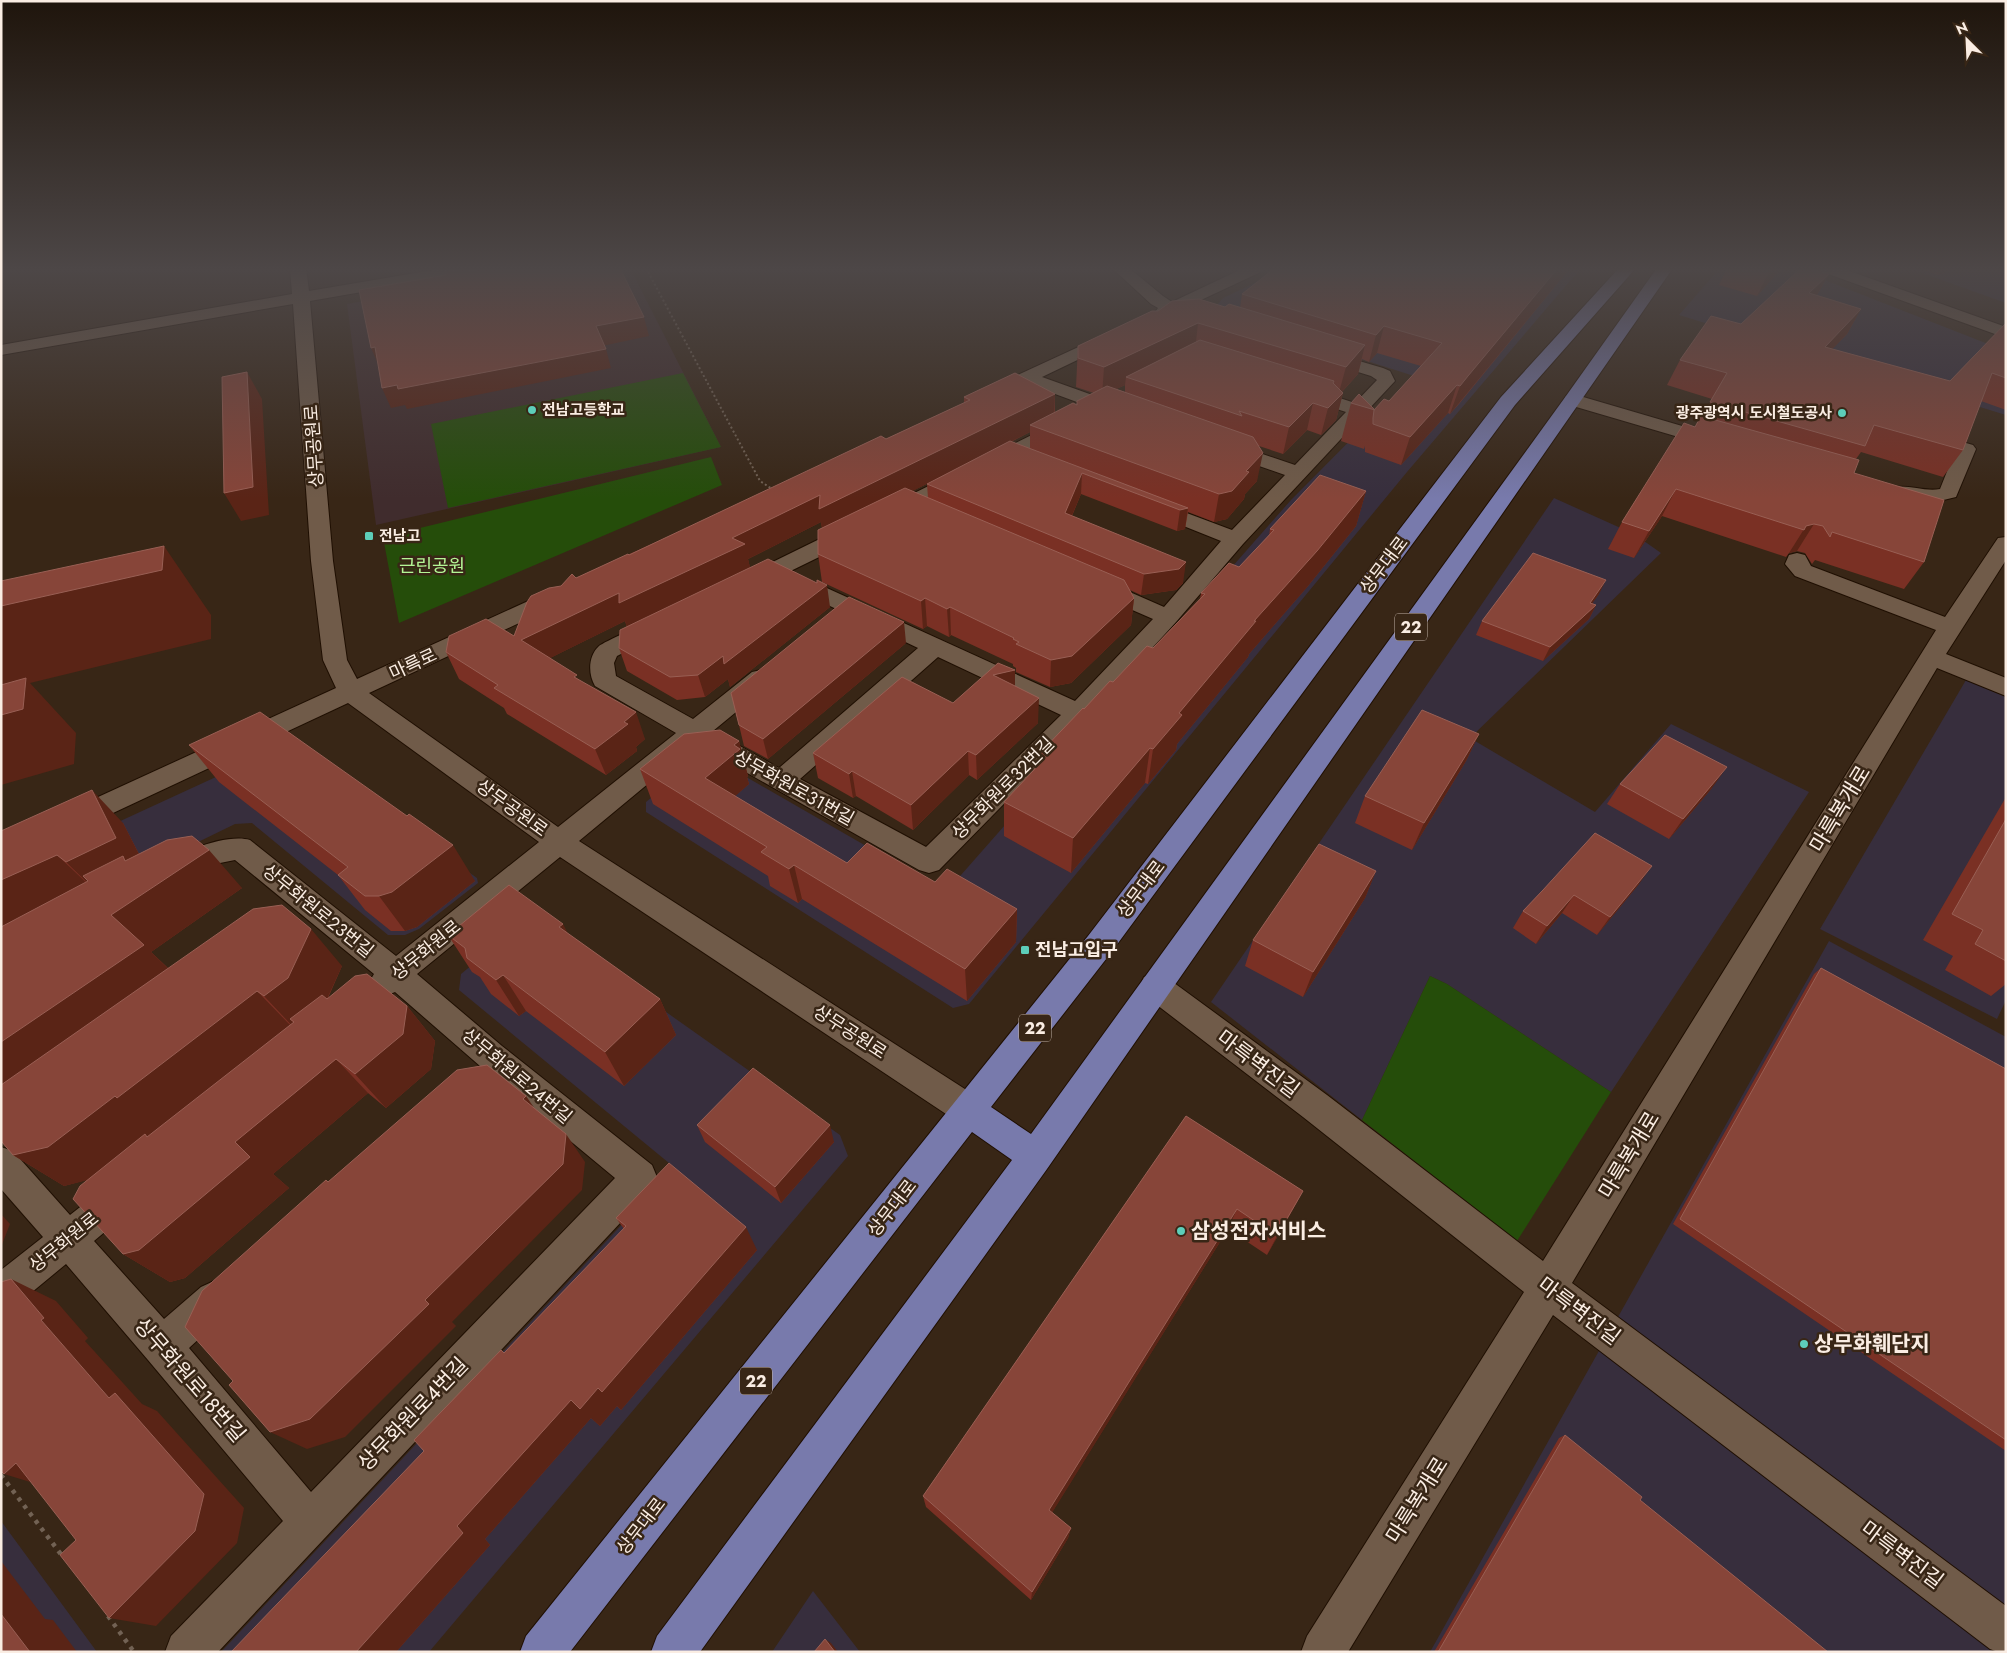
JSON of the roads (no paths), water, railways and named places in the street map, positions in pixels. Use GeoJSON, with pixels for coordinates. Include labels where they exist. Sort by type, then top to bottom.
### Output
{"type":"FeatureCollection","features":[{"type":"Feature","properties":{"kind":"main road","name":"상무대로"},"geometry":{"type":"LineString","coordinates":[[542,1652],[1105,938],[1508,401],[1558,345]]}},
{"type":"Feature","properties":{"kind":"main road","name":"22"},"geometry":{"type":"LineString","coordinates":[[674,1652],[1036,1157],[1155,986],[1612,345]]}},
{"type":"Feature","properties":{"kind":"main road","name":"상무공원로"},"geometry":{"type":"LineString","coordinates":[[970,1111],[1036,1157]]}},
{"type":"Feature","properties":{"kind":"street"},"geometry":{"type":"LineString","coordinates":[[1,350],[29,345]]}},
{"type":"Feature","properties":{"kind":"street","name":"상무공원로"},"geometry":{"type":"LineString","coordinates":[[305,345],[321,548],[328,611],[335,660],[351,693],[559,842],[970,1111]]}},
{"type":"Feature","properties":{"kind":"street"},"geometry":{"type":"LineString","coordinates":[[973,402],[1094,345]]}},
{"type":"Feature","properties":{"kind":"street","name":"상무화원로32번길"},"geometry":{"type":"LineString","coordinates":[[929,862],[1078,713],[1168,617],[1235,538],[1386,381],[1384,375],[1311,352]]}},
{"type":"Feature","properties":{"kind":"street"},"geometry":{"type":"LineString","coordinates":[[1026,378],[1140,418]]}},
{"type":"Feature","properties":{"kind":"street"},"geometry":{"type":"LineString","coordinates":[[1286,387],[1359,410]]}},
{"type":"Feature","properties":{"kind":"street"},"geometry":{"type":"LineString","coordinates":[[730,592],[907,505],[1128,392]]}},
{"type":"Feature","properties":{"kind":"street"},"geometry":{"type":"LineString","coordinates":[[1573,400],[1733,448]]}},
{"type":"Feature","properties":{"kind":"street"},"geometry":{"type":"LineString","coordinates":[[1205,441],[1299,473]]}},
{"type":"Feature","properties":{"kind":"street"},"geometry":{"type":"LineString","coordinates":[[1874,487],[1912,496],[1932,497],[1949,493],[1966,449]]}},
{"type":"Feature","properties":{"kind":"street"},"geometry":{"type":"LineString","coordinates":[[1009,453],[1036,463]]}},
{"type":"Feature","properties":{"kind":"street"},"geometry":{"type":"LineString","coordinates":[[1135,501],[1235,538]]}},
{"type":"Feature","properties":{"kind":"street"},"geometry":{"type":"LineString","coordinates":[[907,505],[934,516]]}},
{"type":"Feature","properties":{"kind":"street","name":"마륵복개로"},"geometry":{"type":"LineString","coordinates":[[1324,1652],[1950,627],[2006,543]]}},
{"type":"Feature","properties":{"kind":"street"},"geometry":{"type":"LineString","coordinates":[[1797,560],[1796,564],[1803,572],[1950,627]]}},
{"type":"Feature","properties":{"kind":"street"},"geometry":{"type":"LineString","coordinates":[[774,570],[1078,713]]}},
{"type":"Feature","properties":{"kind":"street"},"geometry":{"type":"LineString","coordinates":[[1078,578],[1168,617]]}},
{"type":"Feature","properties":{"kind":"street","name":"마륵로"},"geometry":{"type":"LineString","coordinates":[[45,833],[351,693],[572,589]]}},
{"type":"Feature","properties":{"kind":"street"},"geometry":{"type":"LineString","coordinates":[[828,624],[850,606]]}},
{"type":"Feature","properties":{"kind":"street","name":"상무화원로31번길"},"geometry":{"type":"LineString","coordinates":[[669,621],[608,651],[602,663],[604,680],[781,781],[929,862]]}},
{"type":"Feature","properties":{"kind":"street"},"geometry":{"type":"LineString","coordinates":[[781,781],[935,646]]}},
{"type":"Feature","properties":{"kind":"street"},"geometry":{"type":"LineString","coordinates":[[1932,657],[2006,688]]}},
{"type":"Feature","properties":{"kind":"street","name":"상무화원로"},"geometry":{"type":"LineString","coordinates":[[358,1005],[776,666]]}},
{"type":"Feature","properties":{"kind":"street","name":"상무화원로23번길"},"geometry":{"type":"LineString","coordinates":[[157,881],[208,855],[240,848],[301,917],[396,974]]}},
{"type":"Feature","properties":{"kind":"street","name":"상무화원로24번길"},"geometry":{"type":"LineString","coordinates":[[396,974],[480,1066],[640,1177]]}},
{"type":"Feature","properties":{"kind":"street","name":"마륵벽진길"},"geometry":{"type":"LineString","coordinates":[[1155,986],[1315,1106],[1548,1288],[2006,1633]]}},
{"type":"Feature","properties":{"kind":"street","name":"상무화원로18번길"},"geometry":{"type":"LineString","coordinates":[[1,1163],[162,1346],[310,1522]]}},
{"type":"Feature","properties":{"kind":"street","name":"상무화원로"},"geometry":{"type":"LineString","coordinates":[[1,1294],[144,1177]]}},
{"type":"Feature","properties":{"kind":"street","name":"상무화원로4번길"},"geometry":{"type":"LineString","coordinates":[[187,1652],[640,1177]]}},
{"type":"Feature","properties":{"kind":"street"},"geometry":{"type":"LineString","coordinates":[[162,1346],[236,1280]]}},
{"type":"Feature","properties":{"kind":"place","name":"전남고등학교"},"geometry":{"type":"Point","coordinates":[532,410]}},
{"type":"Feature","properties":{"kind":"place","name":"광주광역시 도시철도공사"},"geometry":{"type":"Point","coordinates":[1842,413]}},
{"type":"Feature","properties":{"kind":"place","name":"전남고"},"geometry":{"type":"Point","coordinates":[369,536]}},
{"type":"Feature","properties":{"kind":"place","name":"전남고입구"},"geometry":{"type":"Point","coordinates":[1025,950]}},
{"type":"Feature","properties":{"kind":"place","name":"삼성전자서비스"},"geometry":{"type":"Point","coordinates":[1181,1231]}},
{"type":"Feature","properties":{"kind":"place","name":"상무화훼단지"},"geometry":{"type":"Point","coordinates":[1804,1344]}},
{"type":"Feature","properties":{"kind":"park label","name":"근린공원"},"geometry":{"type":"Point","coordinates":[432,566]}}]}
